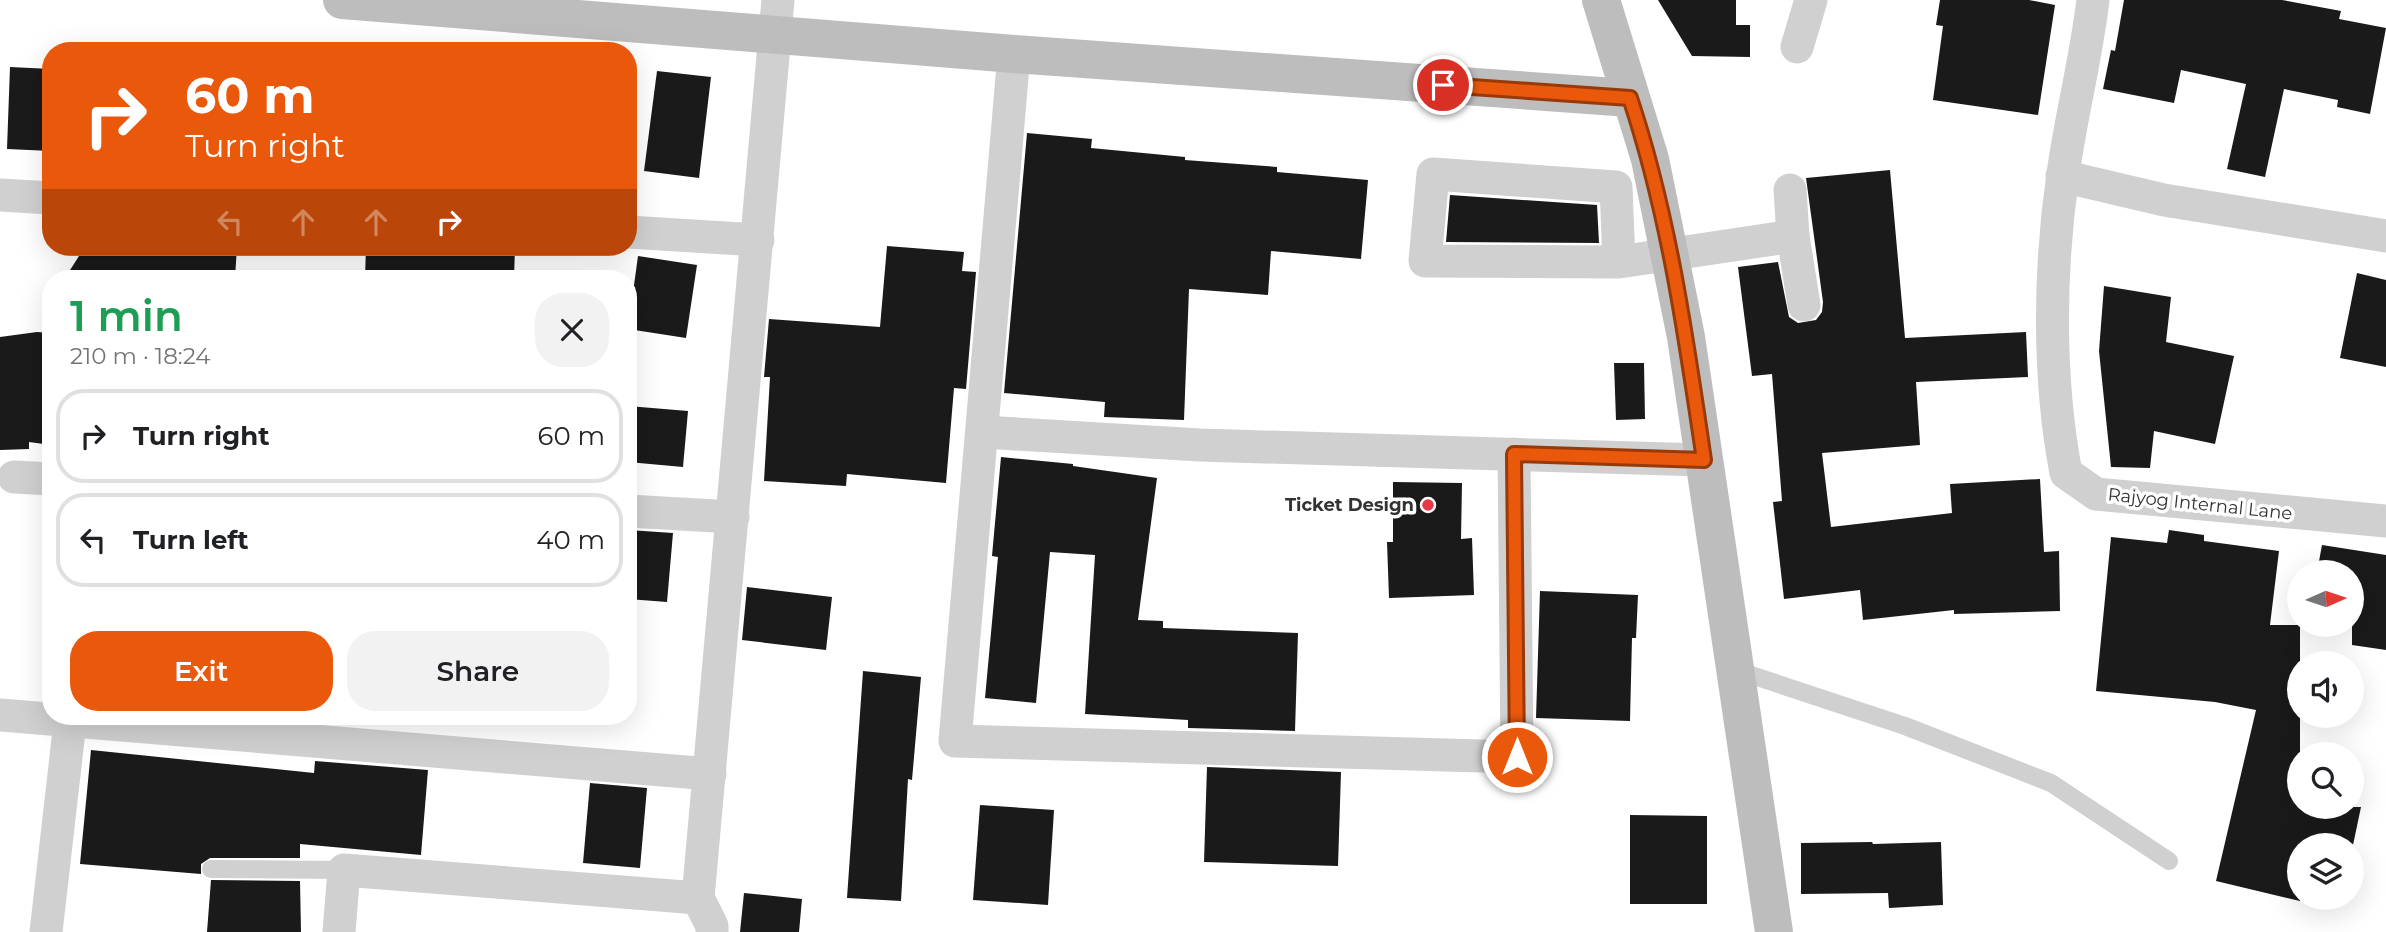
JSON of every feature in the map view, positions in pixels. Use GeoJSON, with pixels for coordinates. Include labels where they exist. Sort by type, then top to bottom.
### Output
{"type":"FeatureCollection","features":[{"type":"Feature","properties":{"kind":"street"},"geometry":{"type":"LineString","coordinates":[[342,0],[776,17],[1014,54],[1630,98]]}},
{"type":"Feature","properties":{"kind":"street"},"geometry":{"type":"LineString","coordinates":[[1601,0],[1650,159],[1686,337],[1774,932]]}},
{"type":"Feature","properties":{"kind":"street"},"geometry":{"type":"LineString","coordinates":[[1797,47],[1811,0]]}},
{"type":"Feature","properties":{"kind":"street","name":"Rajyog Internal Lane"},"geometry":{"type":"LineString","coordinates":[[2093,0],[2062,176],[2053,305],[2057,426],[2066,473],[2096,494],[2386,521]]}},
{"type":"Feature","properties":{"kind":"street"},"geometry":{"type":"LineString","coordinates":[[712,932],[712,926],[698,898],[776,17]]}},
{"type":"Feature","properties":{"kind":"street"},"geometry":{"type":"LineString","coordinates":[[1014,54],[955,741],[1517,757],[1514,454]]}},
{"type":"Feature","properties":{"kind":"street"},"geometry":{"type":"LineString","coordinates":[[1619,262],[1616,187],[1433,174],[1425,261],[1619,262],[1793,236]]}},
{"type":"Feature","properties":{"kind":"street"},"geometry":{"type":"LineString","coordinates":[[2062,176],[2164,200],[2386,236]]}},
{"type":"Feature","properties":{"kind":"street"},"geometry":{"type":"LineString","coordinates":[[1790,190],[1793,236],[1804,305]]}},
{"type":"Feature","properties":{"kind":"street"},"geometry":{"type":"LineString","coordinates":[[0,195],[42,197]]}},
{"type":"Feature","properties":{"kind":"street"},"geometry":{"type":"LineString","coordinates":[[637,233],[758,240]]}},
{"type":"Feature","properties":{"kind":"street"},"geometry":{"type":"LineString","coordinates":[[982,432],[1200,445],[1704,460]]}},
{"type":"Feature","properties":{"kind":"street"},"geometry":{"type":"LineString","coordinates":[[14,477],[42,479]]}},
{"type":"Feature","properties":{"kind":"street"},"geometry":{"type":"LineString","coordinates":[[637,512],[733,517]]}},
{"type":"Feature","properties":{"kind":"street"},"geometry":{"type":"LineString","coordinates":[[0,715],[42,719]]}},
{"type":"Feature","properties":{"kind":"street"},"geometry":{"type":"LineString","coordinates":[[46,932],[70,725]]}},
{"type":"Feature","properties":{"kind":"street"},"geometry":{"type":"LineString","coordinates":[[107,725],[710,774]]}},
{"type":"Feature","properties":{"kind":"street"},"geometry":{"type":"LineString","coordinates":[[339,932],[344,870],[698,898]]}},
{"type":"Feature","properties":{"kind":"lane"},"geometry":{"type":"LineString","coordinates":[[1736,670],[1905,726],[2051,783],[2169,861]]}},
{"type":"Feature","properties":{"kind":"lane"},"geometry":{"type":"LineString","coordinates":[[211,869],[344,870]]}},
{"type":"Feature","properties":{"kind":"building"},"geometry":{"type":"Polygon","coordinates":[[[1658,0],[1736,0],[1736,25],[1750,25],[1750,57],[1692,56],[1658,0]]]}},
{"type":"Feature","properties":{"kind":"building"},"geometry":{"type":"Polygon","coordinates":[[[1940,0],[2029,0],[2055,5],[2038,115],[1933,100],[1943,26],[1936,25],[1940,0]]]}},
{"type":"Feature","properties":{"kind":"building"},"geometry":{"type":"Polygon","coordinates":[[[2124,0],[2282,0],[2341,11],[2339,19],[2386,28],[2370,114],[2337,107],[2338,100],[2284,89],[2265,177],[2227,169],[2246,84],[2181,70],[2174,103],[2103,89],[2111,50],[2115,51],[2124,0]]]}},
{"type":"Feature","properties":{"kind":"building"},"geometry":{"type":"Polygon","coordinates":[[[10,67],[42,69],[42,151],[7,149],[10,67]]]}},
{"type":"Feature","properties":{"kind":"building"},"geometry":{"type":"Polygon","coordinates":[[[657,71],[711,77],[699,178],[644,171],[657,71]]]}},
{"type":"Feature","properties":{"kind":"building"},"geometry":{"type":"Polygon","coordinates":[[[1027,133],[1092,139],[1091,148],[1185,157],[1185,160],[1277,167],[1277,172],[1368,180],[1361,259],[1271,251],[1268,295],[1189,289],[1184,420],[1104,417],[1105,402],[1004,393],[1027,133]]]}},
{"type":"Feature","properties":{"kind":"building"},"geometry":{"type":"Polygon","coordinates":[[[1890,170],[1905,338],[2026,332],[2028,377],[1916,382],[1920,445],[1822,453],[1831,527],[1952,513],[1950,484],[2040,479],[2044,552],[2059,551],[2060,611],[1954,614],[1954,610],[1863,620],[1860,590],[1784,599],[1773,502],[1782,501],[1772,374],[1752,376],[1738,267],[1778,262],[1789,317],[1798,323],[1816,320],[1822,312],[1823,302],[1806,178],[1890,170]]]}},
{"type":"Feature","properties":{"kind":"building"},"geometry":{"type":"Polygon","coordinates":[[[1450,195],[1597,205],[1599,243],[1446,242],[1450,195]]]}},
{"type":"Feature","properties":{"kind":"building"},"geometry":{"type":"Polygon","coordinates":[[[887,246],[964,252],[962,271],[976,272],[966,389],[954,388],[946,483],[847,474],[846,486],[764,481],[770,377],[764,377],[769,319],[880,327],[887,246]]]}},
{"type":"Feature","properties":{"kind":"building"},"geometry":{"type":"Polygon","coordinates":[[[79,256],[236,256],[236,270],[70,270],[79,256]]]}},
{"type":"Feature","properties":{"kind":"building"},"geometry":{"type":"Polygon","coordinates":[[[366,256],[515,256],[514,270],[365,270],[366,256]]]}},
{"type":"Feature","properties":{"kind":"building"},"geometry":{"type":"Polygon","coordinates":[[[638,256],[697,265],[686,338],[637,330],[638,256]]]}},
{"type":"Feature","properties":{"kind":"building"},"geometry":{"type":"Polygon","coordinates":[[[2357,273],[2386,280],[2386,367],[2340,358],[2357,273]]]}},
{"type":"Feature","properties":{"kind":"building"},"geometry":{"type":"Polygon","coordinates":[[[2104,286],[2171,297],[2166,342],[2234,356],[2215,444],[2154,431],[2150,468],[2111,467],[2099,351],[2104,286]]]}},
{"type":"Feature","properties":{"kind":"building"},"geometry":{"type":"Polygon","coordinates":[[[42,332],[42,444],[29,442],[29,449],[0,450],[0,337],[42,332]]]}},
{"type":"Feature","properties":{"kind":"building"},"geometry":{"type":"Polygon","coordinates":[[[1614,363],[1644,363],[1645,419],[1616,420],[1614,363]]]}},
{"type":"Feature","properties":{"kind":"building"},"geometry":{"type":"Polygon","coordinates":[[[637,407],[688,411],[683,467],[637,463],[637,407]]]}},
{"type":"Feature","properties":{"kind":"building"},"geometry":{"type":"Polygon","coordinates":[[[1001,457],[1073,464],[1157,478],[1138,620],[1163,621],[1163,628],[1298,633],[1295,731],[1188,728],[1188,720],[1085,714],[1095,555],[1050,552],[1036,703],[985,698],[998,557],[992,556],[1001,457]]]}},
{"type":"Feature","properties":{"kind":"building"},"geometry":{"type":"Polygon","coordinates":[[[1393,482],[1462,483],[1461,539],[1472,538],[1474,595],[1389,598],[1387,542],[1393,542],[1393,482]]]}},
{"type":"Feature","properties":{"kind":"building"},"geometry":{"type":"Polygon","coordinates":[[[2169,530],[2204,535],[2204,541],[2279,551],[2270,625],[2287,625],[2287,637],[2300,637],[2300,651],[2287,651],[2287,728],[2300,728],[2300,742],[2287,742],[2287,819],[2358,819],[2356,833],[2287,833],[2287,898],[2216,881],[2256,710],[2215,702],[2096,691],[2111,537],[2167,543],[2169,530]]]}},
{"type":"Feature","properties":{"kind":"building"},"geometry":{"type":"Polygon","coordinates":[[[637,531],[673,533],[667,602],[637,600],[637,531]]]}},
{"type":"Feature","properties":{"kind":"building"},"geometry":{"type":"Polygon","coordinates":[[[2322,545],[2386,555],[2386,650],[2352,645],[2352,637],[2364,637],[2364,560],[2319,560],[2322,545]]]}},
{"type":"Feature","properties":{"kind":"building"},"geometry":{"type":"Polygon","coordinates":[[[747,587],[832,597],[826,650],[742,640],[747,587]]]}},
{"type":"Feature","properties":{"kind":"building"},"geometry":{"type":"Polygon","coordinates":[[[1540,591],[1638,595],[1636,638],[1632,638],[1630,721],[1536,718],[1540,591]]]}},
{"type":"Feature","properties":{"kind":"building"},"geometry":{"type":"Polygon","coordinates":[[[863,671],[921,677],[912,780],[908,779],[901,901],[847,898],[863,671]]]}},
{"type":"Feature","properties":{"kind":"building"},"geometry":{"type":"Polygon","coordinates":[[[91,750],[314,773],[315,761],[428,770],[421,855],[300,844],[300,858],[210,858],[201,864],[201,874],[80,864],[91,750]]]}},
{"type":"Feature","properties":{"kind":"building"},"geometry":{"type":"Polygon","coordinates":[[[1207,767],[1341,772],[1338,866],[1204,862],[1207,767]]]}},
{"type":"Feature","properties":{"kind":"building"},"geometry":{"type":"Polygon","coordinates":[[[590,783],[647,788],[640,868],[583,863],[590,783]]]}},
{"type":"Feature","properties":{"kind":"building"},"geometry":{"type":"Polygon","coordinates":[[[980,805],[1054,810],[1048,905],[973,900],[980,805]]]}},
{"type":"Feature","properties":{"kind":"building"},"geometry":{"type":"Polygon","coordinates":[[[1630,815],[1707,816],[1707,904],[1630,904],[1630,815]]]}},
{"type":"Feature","properties":{"kind":"building"},"geometry":{"type":"Polygon","coordinates":[[[1941,842],[1943,905],[1889,908],[1888,893],[1801,894],[1801,843],[1941,842]]]}},
{"type":"Feature","properties":{"kind":"building"},"geometry":{"type":"Polygon","coordinates":[[[211,880],[300,881],[301,932],[207,932],[211,880]]]}},
{"type":"Feature","properties":{"kind":"building"},"geometry":{"type":"Polygon","coordinates":[[[744,893],[802,899],[799,932],[740,932],[744,893]]]}},
{"type":"Feature","properties":{"kind":"place","name":"Ticket Design"},"geometry":{"type":"Point","coordinates":[1428,505]}},
{"type":"Feature","properties":{"kind":"route"},"geometry":{"type":"LineString","coordinates":[[1443,85],[1630,98],[1650,159],[1686,337],[1704,460],[1514,454],[1518,607],[1517,757]]}}]}
